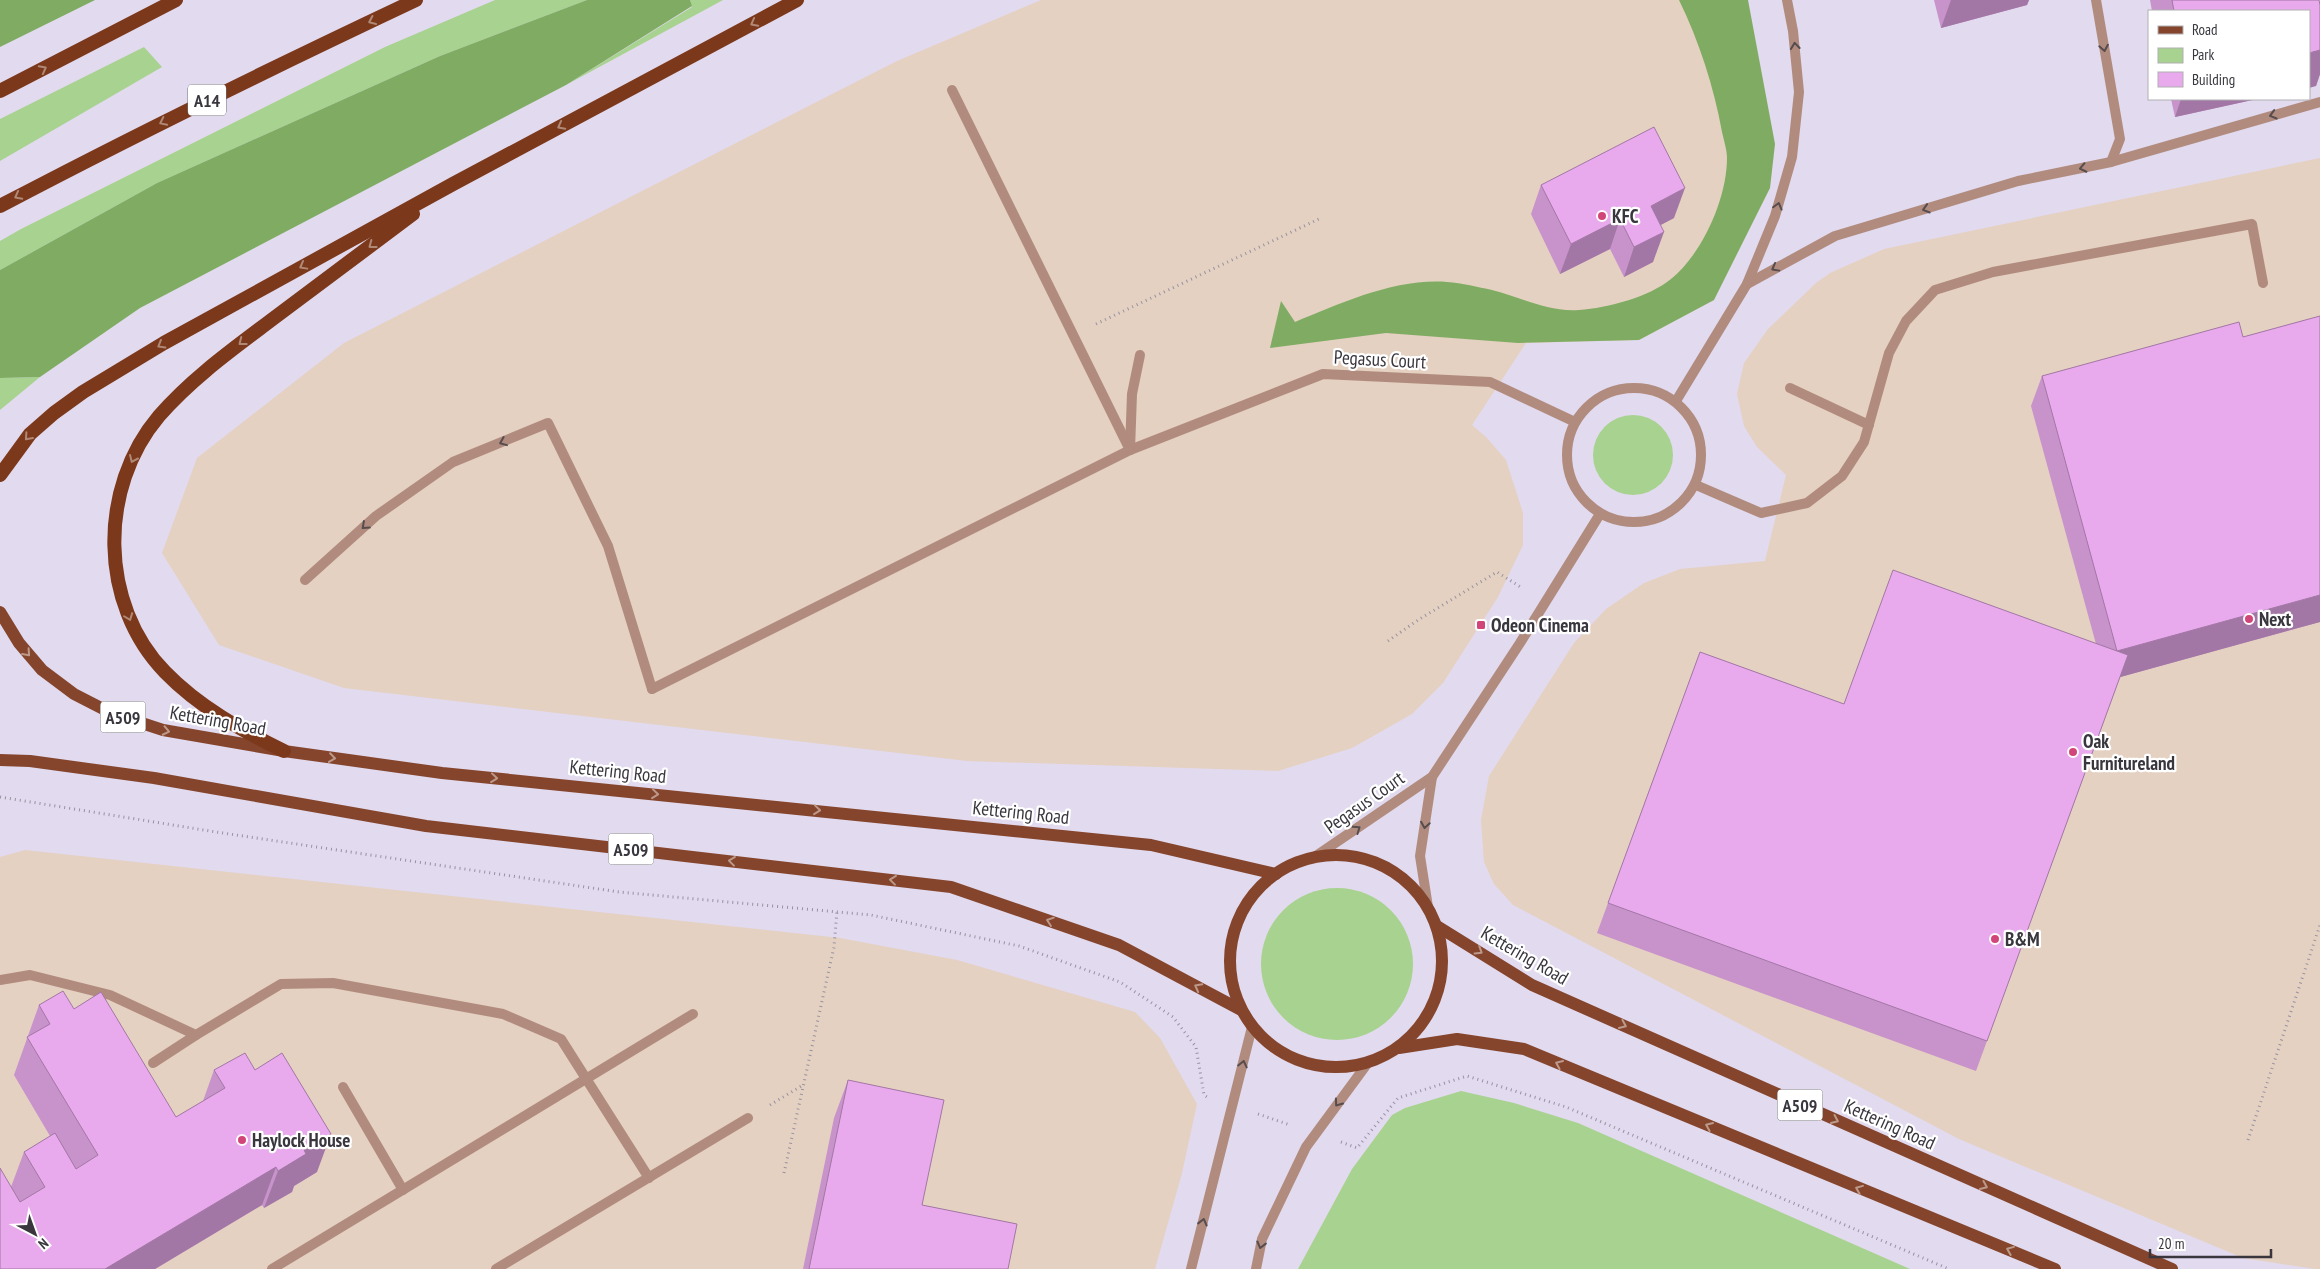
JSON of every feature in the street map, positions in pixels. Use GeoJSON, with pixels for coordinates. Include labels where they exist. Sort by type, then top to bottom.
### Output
{"type":"FeatureCollection","features":[{"type":"Feature","properties":{"kind":"highway"},"geometry":{"type":"LineString","coordinates":[[0,91],[176,0]]}},
{"type":"Feature","properties":{"kind":"highway","name":"A14"},"geometry":{"type":"LineString","coordinates":[[0,206],[97,155],[282,63],[416,0]]}},
{"type":"Feature","properties":{"kind":"highway"},"geometry":{"type":"LineString","coordinates":[[0,475],[30,434],[54,413],[91,387],[164,343],[454,184],[797,0]]}},
{"type":"Feature","properties":{"kind":"highway"},"geometry":{"type":"LineString","coordinates":[[284,751],[241,730],[195,698],[165,672],[144,647],[130,620],[120,588],[114,555],[114,521],[121,488],[135,454],[158,418],[191,382],[454,184]]}},
{"type":"Feature","properties":{"kind":"main road","name":"Kettering Road"},"geometry":{"type":"LineString","coordinates":[[0,612],[19,643],[42,670],[74,694],[111,713],[163,730],[284,751],[442,773],[1151,846],[1276,874]]}},
{"type":"Feature","properties":{"kind":"main road","name":"A509"},"geometry":{"type":"LineString","coordinates":[[0,760],[30,761],[154,778],[426,826],[951,887],[1119,946],[1241,1010]]}},
{"type":"Feature","properties":{"kind":"main road"},"geometry":{"type":"LineString","coordinates":[[1399,1048],[1423,1024],[1438,993],[1443,959],[1437,926],[1428,907],[1408,882],[1380,864],[1349,855],[1316,856],[1295,863],[1276,874],[1253,894],[1238,920],[1230,950],[1231,981],[1241,1010],[1252,1027],[1275,1049],[1304,1063],[1336,1068],[1367,1064],[1399,1048],[1457,1039],[1524,1049],[2055,1269]]}},
{"type":"Feature","properties":{"kind":"main road","name":"Kettering Road"},"geometry":{"type":"LineString","coordinates":[[1437,926],[1532,985],[2172,1269]]}},
{"type":"Feature","properties":{"kind":"street"},"geometry":{"type":"LineString","coordinates":[[1676,401],[1747,284],[1775,216],[1792,157],[1799,92],[1793,31],[1787,0]]}},
{"type":"Feature","properties":{"kind":"street"},"geometry":{"type":"LineString","coordinates":[[2096,0],[2120,139],[2111,162]]}},
{"type":"Feature","properties":{"kind":"street"},"geometry":{"type":"LineString","coordinates":[[952,90],[1130,450]]}},
{"type":"Feature","properties":{"kind":"street"},"geometry":{"type":"LineString","coordinates":[[1747,284],[1835,236],[2018,182],[2111,162],[2320,102]]}},
{"type":"Feature","properties":{"kind":"street"},"geometry":{"type":"LineString","coordinates":[[1696,485],[1740,506],[1762,513],[1807,503],[1842,476],[1864,442],[1890,353],[1906,321],[1935,290],[1993,272],[2252,224],[2263,283]]}},
{"type":"Feature","properties":{"kind":"street"},"geometry":{"type":"LineString","coordinates":[[1130,450],[1132,394],[1140,355]]}},
{"type":"Feature","properties":{"kind":"street","name":"Pegasus Court"},"geometry":{"type":"LineString","coordinates":[[305,580],[376,516],[453,462],[548,423],[608,546],[652,689],[1130,450],[1323,374],[1490,382],[1575,422]]}},
{"type":"Feature","properties":{"kind":"street"},"geometry":{"type":"LineString","coordinates":[[1620,388],[1649,388],[1676,401],[1691,418],[1700,439],[1702,462],[1696,485],[1678,507],[1654,520],[1626,523],[1600,514],[1580,497],[1568,473],[1566,447],[1575,422],[1594,400],[1620,388]]}},
{"type":"Feature","properties":{"kind":"street"},"geometry":{"type":"LineString","coordinates":[[1790,388],[1869,424]]}},
{"type":"Feature","properties":{"kind":"street","name":"Pegasus Court"},"geometry":{"type":"LineString","coordinates":[[1316,856],[1432,776],[1520,643],[1600,514]]}},
{"type":"Feature","properties":{"kind":"street","name":"Pegasus Court"},"geometry":{"type":"LineString","coordinates":[[1428,907],[1420,856],[1432,776]]}},
{"type":"Feature","properties":{"kind":"street"},"geometry":{"type":"LineString","coordinates":[[0,980],[30,975],[110,995],[196,1035]]}},
{"type":"Feature","properties":{"kind":"street"},"geometry":{"type":"LineString","coordinates":[[153,1063],[281,984],[333,983],[503,1014],[561,1039],[648,1178]]}},
{"type":"Feature","properties":{"kind":"street"},"geometry":{"type":"LineString","coordinates":[[272,1269],[692,1014]]}},
{"type":"Feature","properties":{"kind":"street"},"geometry":{"type":"LineString","coordinates":[[1191,1269],[1252,1027]]}},
{"type":"Feature","properties":{"kind":"street"},"geometry":{"type":"LineString","coordinates":[[1256,1269],[1262,1240],[1306,1147],[1367,1064]]}},
{"type":"Feature","properties":{"kind":"street"},"geometry":{"type":"LineString","coordinates":[[343,1087],[403,1190]]}},
{"type":"Feature","properties":{"kind":"street"},"geometry":{"type":"LineString","coordinates":[[496,1269],[748,1118]]}},
{"type":"Feature","properties":{"kind":"path"},"geometry":{"type":"LineString","coordinates":[[1073,335],[1319,218]]}},
{"type":"Feature","properties":{"kind":"path"},"geometry":{"type":"LineString","coordinates":[[1388,642],[1418,620],[1498,572]]}},
{"type":"Feature","properties":{"kind":"path"},"geometry":{"type":"LineString","coordinates":[[0,797],[619,892],[871,915],[1019,946],[1120,982],[1173,1017],[1196,1047],[1204,1096],[1212,1098]]}},
{"type":"Feature","properties":{"kind":"path"},"geometry":{"type":"LineString","coordinates":[[784,1173],[834,947],[837,911]]}},
{"type":"Feature","properties":{"kind":"path"},"geometry":{"type":"LineString","coordinates":[[2248,1140],[2320,925]]}},
{"type":"Feature","properties":{"kind":"path"},"geometry":{"type":"LineString","coordinates":[[1348,1144],[1357,1148],[1398,1098],[1467,1076],[1566,1107],[1949,1269]]}},
{"type":"Feature","properties":{"kind":"path"},"geometry":{"type":"LineString","coordinates":[[748,1118],[804,1084]]}},
{"type":"Feature","properties":{"kind":"path"},"geometry":{"type":"LineString","coordinates":[[1261,1115],[1297,1127]]}},
{"type":"Feature","properties":{"kind":"shaded area"},"geometry":{"type":"Polygon","coordinates":[[[1041,0],[1702,0],[1744,89],[1714,300],[1639,340],[1526,343],[1472,425],[1487,438],[1506,460],[1523,513],[1523,545],[1498,597],[1443,683],[1412,714],[1352,748],[1278,771],[967,761],[344,688],[219,645],[162,553],[197,458],[344,343],[897,61],[1041,0]]]}},
{"type":"Feature","properties":{"kind":"shaded area"},"geometry":{"type":"Polygon","coordinates":[[[2320,158],[2320,1269],[2315,1269],[2243,1258],[1959,1139],[1513,905],[1494,884],[1484,862],[1481,820],[1489,776],[1574,643],[1606,609],[1644,583],[1680,569],[1765,561],[1786,475],[1757,447],[1744,426],[1737,394],[1744,363],[1768,329],[1816,283],[1830,273],[1884,249],[2320,158]]]}},
{"type":"Feature","properties":{"kind":"shaded area"},"geometry":{"type":"Polygon","coordinates":[[[25,850],[840,938],[957,960],[1135,1012],[1160,1038],[1197,1104],[1182,1173],[1155,1269],[0,1269],[0,857],[25,850]]]}},
{"type":"Feature","properties":{"kind":"green space"},"geometry":{"type":"Polygon","coordinates":[[[0,0],[95,0],[0,47],[0,0]]]}},
{"type":"Feature","properties":{"kind":"green space"},"geometry":{"type":"Polygon","coordinates":[[[495,0],[587,0],[440,56],[157,183],[0,270],[0,241],[21,229],[385,47],[495,0]]]}},
{"type":"Feature","properties":{"kind":"green space"},"geometry":{"type":"Polygon","coordinates":[[[587,0],[690,0],[692,6],[566,85],[140,308],[40,377],[0,378],[0,270],[157,183],[440,56],[587,0]]]}},
{"type":"Feature","properties":{"kind":"green space"},"geometry":{"type":"Polygon","coordinates":[[[690,0],[723,0],[566,85],[692,7],[690,0]]]}},
{"type":"Feature","properties":{"kind":"green space"},"geometry":{"type":"Polygon","coordinates":[[[1679,0],[1748,0],[1775,144],[1770,188],[1714,300],[1639,340],[1518,343],[1386,333],[1270,348],[1281,301],[1295,322],[1369,293],[1408,284],[1447,282],[1492,290],[1545,307],[1579,310],[1603,307],[1640,296],[1671,279],[1693,255],[1711,224],[1723,190],[1727,158],[1710,81],[1693,32],[1679,0]]]}},
{"type":"Feature","properties":{"kind":"green space"},"geometry":{"type":"Polygon","coordinates":[[[144,47],[162,67],[0,161],[0,119],[144,47]]]}},
{"type":"Feature","properties":{"kind":"green space"},"geometry":{"type":"Polygon","coordinates":[[[40,377],[0,410],[0,378],[40,377]]]}},
{"type":"Feature","properties":{"kind":"green space"},"geometry":{"type":"Polygon","coordinates":[[[1633,415],[1648,418],[1661,427],[1670,440],[1673,455],[1670,470],[1661,483],[1648,492],[1633,495],[1618,492],[1605,483],[1596,470],[1593,455],[1596,440],[1605,427],[1618,418],[1633,415]]]}},
{"type":"Feature","properties":{"kind":"green space"},"geometry":{"type":"Polygon","coordinates":[[[1337,888],[1352,889],[1366,894],[1391,910],[1407,935],[1412,949],[1412,979],[1407,993],[1391,1018],[1366,1034],[1352,1039],[1337,1040],[1322,1039],[1308,1034],[1283,1018],[1267,993],[1262,979],[1261,964],[1262,949],[1267,935],[1283,910],[1308,894],[1322,889],[1337,888]]]}},
{"type":"Feature","properties":{"kind":"green space"},"geometry":{"type":"Polygon","coordinates":[[[1461,1091],[1514,1103],[1578,1123],[1910,1269],[1298,1269],[1352,1169],[1392,1115],[1405,1108],[1461,1091]]]}},
{"type":"Feature","properties":{"kind":"building"},"geometry":{"type":"Polygon","coordinates":[[[2172,0],[2319,0],[2320,50],[2310,53],[2310,10],[2174,10],[2172,0]]]}},
{"type":"Feature","properties":{"kind":"building"},"geometry":{"type":"Polygon","coordinates":[[[1654,127],[1685,188],[1651,206],[1664,232],[1634,247],[1620,219],[1571,244],[1541,185],[1654,127]]]}},
{"type":"Feature","properties":{"kind":"building"},"geometry":{"type":"Polygon","coordinates":[[[2320,316],[2320,595],[2117,651],[2042,376],[2239,322],[2243,337],[2320,316]]]}},
{"type":"Feature","properties":{"kind":"building"},"geometry":{"type":"Polygon","coordinates":[[[1893,570],[2128,655],[1987,1041],[1608,903],[1700,652],[1844,704],[1893,570]]]}},
{"type":"Feature","properties":{"kind":"building","name":"Haylock House"},"geometry":{"type":"Polygon","coordinates":[[[63,991],[74,1009],[101,992],[176,1117],[225,1088],[214,1070],[245,1053],[255,1070],[282,1053],[331,1134],[304,1150],[306,1154],[278,1171],[276,1167],[105,1269],[0,1269],[0,1168],[20,1202],[45,1187],[24,1152],[55,1133],[76,1169],[98,1155],[27,1037],[50,1024],[39,1005],[63,991]]]}},
{"type":"Feature","properties":{"kind":"building"},"geometry":{"type":"Polygon","coordinates":[[[848,1080],[944,1100],[922,1205],[1017,1224],[1008,1269],[809,1269],[848,1080]]]}},
{"type":"Feature","properties":{"kind":"place","name":"KFC"},"geometry":{"type":"Point","coordinates":[1602,216]}},
{"type":"Feature","properties":{"kind":"place","name":"Next"},"geometry":{"type":"Point","coordinates":[2249,619]}},
{"type":"Feature","properties":{"kind":"place","name":"Odeon Cinema"},"geometry":{"type":"Point","coordinates":[1481,625]}},
{"type":"Feature","properties":{"kind":"place","name":"Oak Furnitureland"},"geometry":{"type":"Point","coordinates":[2073,752]}},
{"type":"Feature","properties":{"kind":"place","name":"B&M"},"geometry":{"type":"Point","coordinates":[1995,939]}},
{"type":"Feature","properties":{"kind":"place","name":"Haylock House"},"geometry":{"type":"Point","coordinates":[242,1140]}}]}
